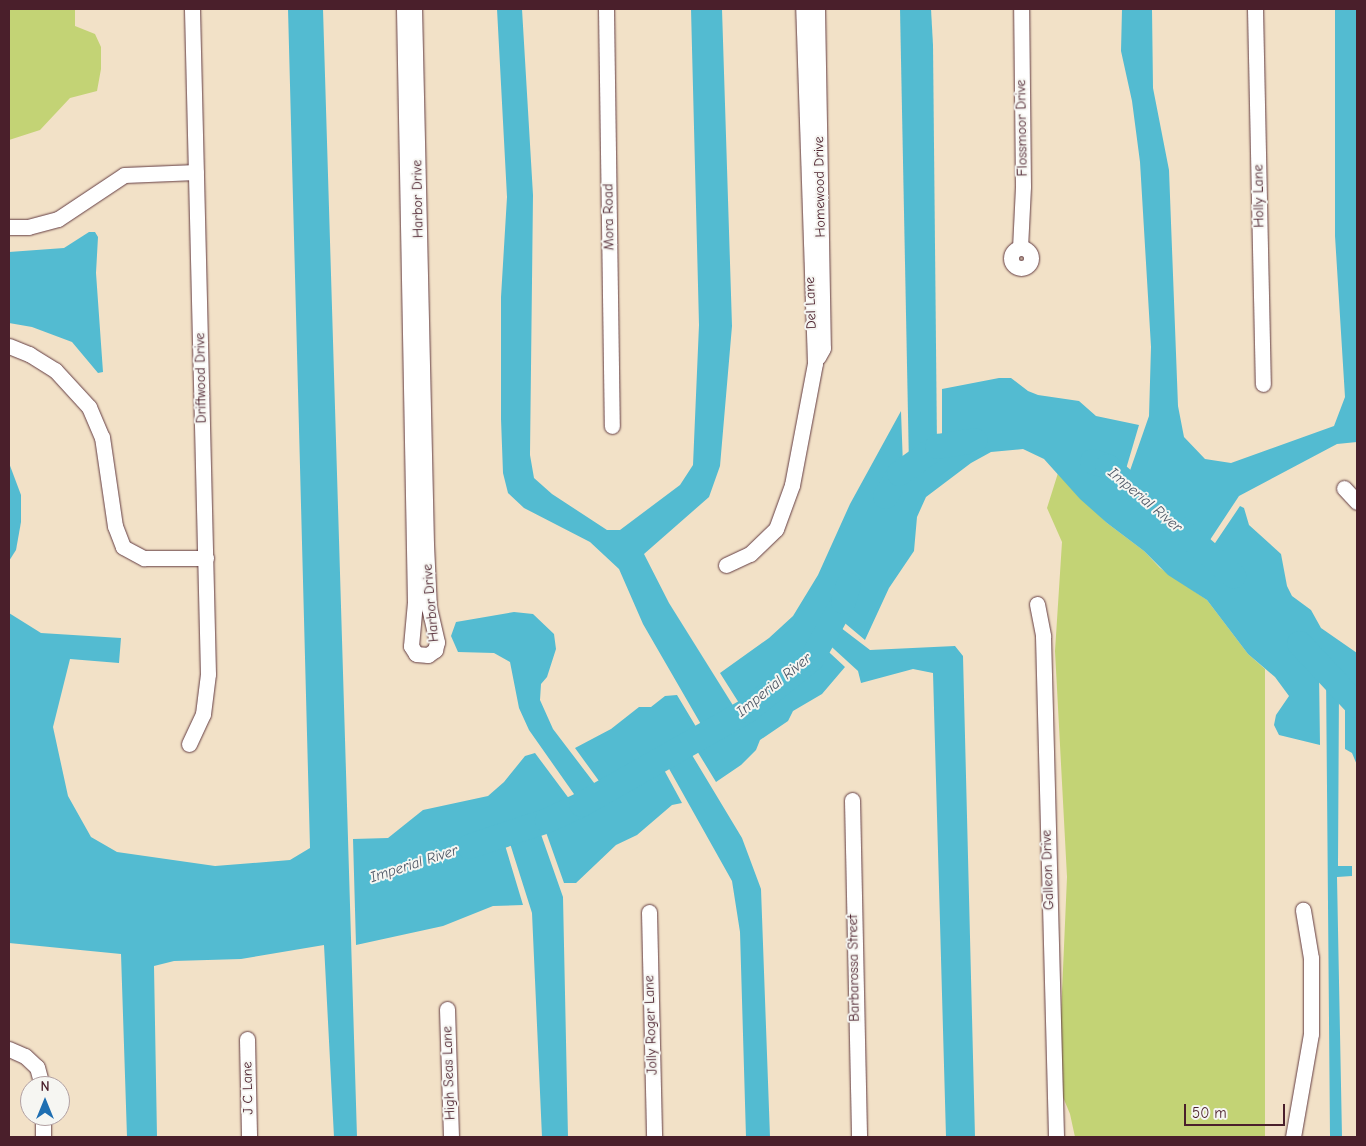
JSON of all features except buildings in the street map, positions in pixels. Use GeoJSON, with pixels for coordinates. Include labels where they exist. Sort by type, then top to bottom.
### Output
{"type":"FeatureCollection","features":[{"type":"Feature","properties":{"kind":"street","name":"Driftwood Drive"},"geometry":{"type":"LineString","coordinates":[[189,744],[203,714],[206,697],[206,558],[192,9]]}},
{"type":"Feature","properties":{"kind":"street","name":"Harbor Drive"},"geometry":{"type":"LineString","coordinates":[[404,9],[415,602],[411,646],[416,654],[428,655],[435,650],[437,642],[429,608],[426,544],[414,9]]}},
{"type":"Feature","properties":{"kind":"street","name":"Mora Road"},"geometry":{"type":"LineString","coordinates":[[606,9],[612,426]]}},
{"type":"Feature","properties":{"kind":"street","name":"Del Lane"},"geometry":{"type":"LineString","coordinates":[[726,565],[750,554],[776,529],[792,485],[815,363],[803,9]]}},
{"type":"Feature","properties":{"kind":"street","name":"Homewood Drive"},"geometry":{"type":"LineString","coordinates":[[815,363],[823,348],[817,9]]}},
{"type":"Feature","properties":{"kind":"street","name":"Flossmoor Drive"},"geometry":{"type":"LineString","coordinates":[[1020,248],[1023,186],[1021,9]]}},
{"type":"Feature","properties":{"kind":"street","name":"Holly Lane"},"geometry":{"type":"LineString","coordinates":[[1255,9],[1263,384]]}},
{"type":"Feature","properties":{"kind":"street"},"geometry":{"type":"LineString","coordinates":[[9,227],[28,227],[58,219],[124,175],[196,172]]}},
{"type":"Feature","properties":{"kind":"street"},"geometry":{"type":"LineString","coordinates":[[9,346],[29,354],[55,370],[89,406],[102,437],[116,526],[123,547],[144,558],[206,558]]}},
{"type":"Feature","properties":{"kind":"street"},"geometry":{"type":"LineString","coordinates":[[1344,488],[1357,502]]}},
{"type":"Feature","properties":{"kind":"street","name":"Galleon Drive"},"geometry":{"type":"LineString","coordinates":[[1037,604],[1043,636],[1056,1137]]}},
{"type":"Feature","properties":{"kind":"street","name":"Barbarossa Street"},"geometry":{"type":"LineString","coordinates":[[852,800],[859,1137]]}},
{"type":"Feature","properties":{"kind":"street"},"geometry":{"type":"LineString","coordinates":[[1293,1137],[1310,1034],[1311,958],[1303,910]]}},
{"type":"Feature","properties":{"kind":"street","name":"Jolly Roger Lane"},"geometry":{"type":"LineString","coordinates":[[648,912],[654,1137]]}},
{"type":"Feature","properties":{"kind":"street","name":"High Seas Lane"},"geometry":{"type":"LineString","coordinates":[[446,1009],[451,1137]]}},
{"type":"Feature","properties":{"kind":"street","name":"J C Lane"},"geometry":{"type":"LineString","coordinates":[[247,1039],[249,1137]]}},
{"type":"Feature","properties":{"kind":"street"},"geometry":{"type":"LineString","coordinates":[[9,1049],[25,1056],[37,1067],[39,1076]]}},
{"type":"Feature","properties":{"kind":"green space"},"geometry":{"type":"Polygon","coordinates":[[[9,9],[75,9],[75,26],[95,34],[101,47],[101,69],[97,91],[70,98],[40,130],[9,140],[9,9]]]}},
{"type":"Feature","properties":{"kind":"green space"},"geometry":{"type":"Polygon","coordinates":[[[1058,473],[1107,523],[1144,551],[1160,568],[1207,600],[1248,654],[1265,669],[1265,1137],[1075,1137],[1070,1114],[1058,1085],[1067,877],[1055,651],[1062,542],[1047,508],[1058,473]]]}},
{"type":"Feature","properties":{"kind":"water"},"geometry":{"type":"Polygon","coordinates":[[[288,9],[323,9],[357,1137],[334,1137],[324,945],[241,959],[174,961],[154,966],[157,1137],[127,1137],[121,954],[9,943],[9,613],[41,633],[121,638],[119,663],[70,659],[53,727],[68,796],[91,837],[117,852],[215,866],[290,860],[310,848],[288,9]]]}},
{"type":"Feature","properties":{"kind":"water"},"geometry":{"type":"Polygon","coordinates":[[[497,9],[522,9],[533,195],[530,455],[534,478],[552,494],[607,530],[620,530],[680,485],[693,465],[699,325],[691,9],[722,9],[732,326],[720,466],[709,497],[644,554],[669,603],[739,715],[706,733],[643,624],[619,569],[590,542],[524,508],[508,493],[503,473],[501,419],[501,297],[507,197],[497,9]]]}},
{"type":"Feature","properties":{"kind":"water"},"geometry":{"type":"Polygon","coordinates":[[[900,9],[931,9],[933,45],[937,446],[909,466],[900,9]]]}},
{"type":"Feature","properties":{"kind":"water"},"geometry":{"type":"Polygon","coordinates":[[[1122,9],[1152,9],[1153,88],[1169,170],[1178,406],[1184,437],[1205,459],[1231,463],[1334,426],[1345,397],[1335,236],[1335,9],[1357,9],[1357,442],[1337,444],[1239,496],[1204,549],[1126,482],[1149,416],[1151,347],[1140,162],[1132,101],[1121,51],[1122,9]]]}},
{"type":"Feature","properties":{"kind":"water"},"geometry":{"type":"Polygon","coordinates":[[[89,232],[95,232],[98,237],[96,273],[103,372],[98,373],[72,342],[32,327],[9,323],[9,252],[64,248],[89,232]]]}},
{"type":"Feature","properties":{"kind":"water"},"geometry":{"type":"Polygon","coordinates":[[[999,378],[1011,378],[1028,391],[1038,395],[1079,401],[1096,416],[1139,425],[1121,486],[1200,555],[1207,555],[1240,506],[1244,508],[1249,525],[1281,554],[1287,586],[1292,596],[1311,610],[1321,628],[1357,653],[1357,765],[1352,753],[1345,749],[1345,686],[1330,668],[1322,667],[1319,673],[1320,745],[1279,735],[1274,725],[1276,715],[1289,696],[1275,677],[1248,654],[1207,600],[1168,575],[1144,551],[1107,523],[1080,499],[1044,459],[1023,449],[991,452],[971,463],[926,497],[917,517],[914,551],[889,588],[865,640],[834,614],[827,617],[817,641],[845,667],[822,694],[793,711],[788,721],[760,740],[756,750],[741,765],[716,782],[691,741],[683,739],[660,752],[657,757],[682,803],[672,805],[637,835],[616,845],[576,883],[564,883],[542,821],[535,817],[505,827],[501,832],[523,905],[493,906],[443,926],[356,945],[353,839],[388,838],[423,810],[488,796],[504,782],[525,756],[535,753],[576,808],[583,810],[603,798],[607,792],[575,748],[611,729],[639,707],[651,707],[665,696],[677,695],[704,740],[743,719],[744,711],[720,673],[769,638],[793,616],[818,575],[850,504],[901,411],[903,466],[909,472],[942,448],[942,389],[999,378]]]}},
{"type":"Feature","properties":{"kind":"water"},"geometry":{"type":"Polygon","coordinates":[[[9,463],[21,495],[21,522],[16,550],[9,561],[9,463]]]}},
{"type":"Feature","properties":{"kind":"water"},"geometry":{"type":"Polygon","coordinates":[[[514,612],[533,614],[554,634],[556,649],[547,677],[541,684],[540,700],[553,729],[601,792],[581,804],[529,730],[519,708],[510,662],[494,653],[458,652],[451,636],[456,622],[514,612]]]}},
{"type":"Feature","properties":{"kind":"water"},"geometry":{"type":"Polygon","coordinates":[[[832,621],[870,650],[955,646],[963,656],[975,1137],[946,1137],[933,673],[913,669],[861,683],[858,671],[823,639],[832,621]]]}},
{"type":"Feature","properties":{"kind":"water"},"geometry":{"type":"Polygon","coordinates":[[[1326,673],[1339,688],[1338,866],[1352,866],[1352,876],[1337,877],[1342,1137],[1330,1137],[1326,673]]]}},
{"type":"Feature","properties":{"kind":"water"},"geometry":{"type":"Polygon","coordinates":[[[686,745],[742,838],[761,889],[770,1137],[746,1137],[740,932],[732,881],[663,758],[686,745]]]}},
{"type":"Feature","properties":{"kind":"water"},"geometry":{"type":"Polygon","coordinates":[[[537,823],[563,897],[568,1137],[542,1137],[532,913],[507,834],[537,823]]]}},
{"type":"Feature","properties":{"kind":"waterway","name":"Imperial River"},"geometry":{"type":"LineString","coordinates":[[885,496],[899,473],[937,446],[975,440]]}},
{"type":"Feature","properties":{"kind":"waterway","name":"Imperial River"},"geometry":{"type":"LineString","coordinates":[[1092,461],[1107,466],[1233,575]]}},
{"type":"Feature","properties":{"kind":"waterway","name":"Imperial River"},"geometry":{"type":"LineString","coordinates":[[469,846],[547,820],[581,804],[747,710],[811,659],[843,601],[848,585]]}},
{"type":"Feature","properties":{"kind":"waterway","name":"Imperial River"},"geometry":{"type":"LineString","coordinates":[[1299,643],[1357,705]]}}]}
